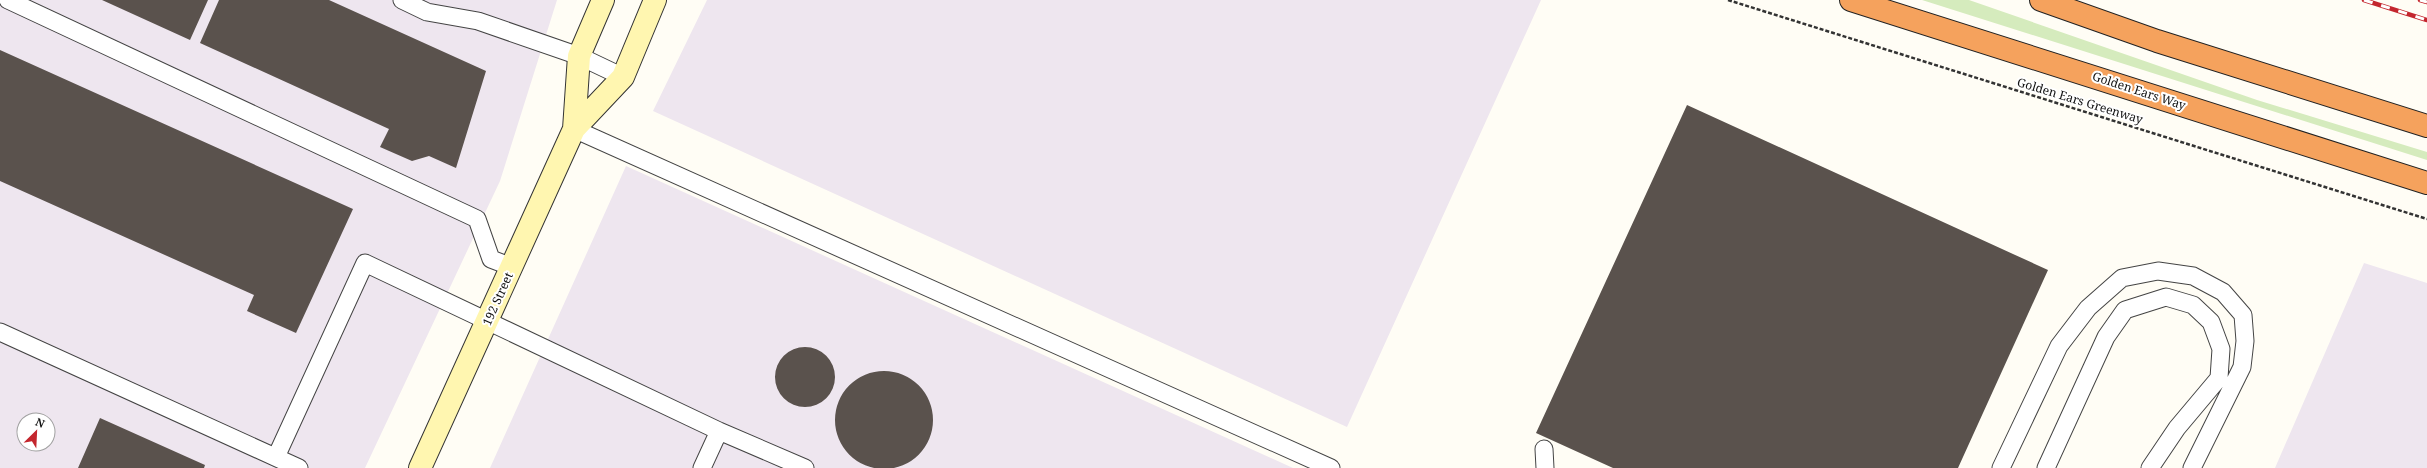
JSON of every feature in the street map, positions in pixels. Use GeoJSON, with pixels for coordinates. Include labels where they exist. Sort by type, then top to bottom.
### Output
{"type":"FeatureCollection","features":[{"type":"Feature","properties":{"kind":"highway","name":"Golden Ears Way"},"geometry":{"type":"LineString","coordinates":[[1851,0],[2427,182]]}},
{"type":"Feature","properties":{"kind":"highway"},"geometry":{"type":"LineString","coordinates":[[2040,0],[2157,41],[2427,126]]}},
{"type":"Feature","properties":{"kind":"main road","name":"192 Street"},"geometry":{"type":"LineString","coordinates":[[574,129],[579,56],[603,0]]}},
{"type":"Feature","properties":{"kind":"main road","name":"192 Street"},"geometry":{"type":"LineString","coordinates":[[420,468],[488,322],[574,129],[622,77],[655,0]]}},
{"type":"Feature","properties":{"kind":"lane"},"geometry":{"type":"LineString","coordinates":[[8,0],[477,219],[491,258],[512,267]]}},
{"type":"Feature","properties":{"kind":"lane"},"geometry":{"type":"LineString","coordinates":[[402,0],[427,12],[478,22],[579,56],[622,77]]}},
{"type":"Feature","properties":{"kind":"lane"},"geometry":{"type":"LineString","coordinates":[[574,129],[1331,468]]}},
{"type":"Feature","properties":{"kind":"lane"},"geometry":{"type":"LineString","coordinates":[[276,457],[365,263],[719,431],[805,468]]}},
{"type":"Feature","properties":{"kind":"lane"},"geometry":{"type":"LineString","coordinates":[[2001,468],[2059,346],[2088,308],[2122,278],[2158,271],[2193,276],[2223,292],[2243,315],[2245,341],[2242,367],[2192,468]]}},
{"type":"Feature","properties":{"kind":"lane"},"geometry":{"type":"LineString","coordinates":[[2046,468],[2110,331],[2125,310],[2166,297],[2193,305],[2212,322],[2221,349],[2219,378],[2177,428],[2150,468]]}},
{"type":"Feature","properties":{"kind":"lane"},"geometry":{"type":"LineString","coordinates":[[0,332],[299,468]]}},
{"type":"Feature","properties":{"kind":"lane"},"geometry":{"type":"LineString","coordinates":[[702,468],[719,431]]}},
{"type":"Feature","properties":{"kind":"lane"},"geometry":{"type":"LineString","coordinates":[[1544,449],[1545,468]]}},
{"type":"Feature","properties":{"kind":"path","name":"Golden Ears Greenway"},"geometry":{"type":"LineString","coordinates":[[1728,0],[2427,219]]}},
{"type":"Feature","properties":{"kind":"shaded area"},"geometry":{"type":"Polygon","coordinates":[[[0,0],[557,0],[500,181],[365,468],[0,468],[0,0]]]}},
{"type":"Feature","properties":{"kind":"shaded area"},"geometry":{"type":"Polygon","coordinates":[[[707,0],[1541,0],[1347,427],[653,111],[707,0]]]}},
{"type":"Feature","properties":{"kind":"shaded area"},"geometry":{"type":"Polygon","coordinates":[[[626,166],[1293,468],[490,468],[626,166]]]}},
{"type":"Feature","properties":{"kind":"shaded area"},"geometry":{"type":"Polygon","coordinates":[[[2364,263],[2427,283],[2427,468],[2275,468],[2364,263]]]}},
{"type":"Feature","properties":{"kind":"green space"},"geometry":{"type":"Polygon","coordinates":[[[1922,0],[1969,0],[2257,100],[2427,152],[2427,160],[1922,0]]]}},
{"type":"Feature","properties":{"kind":"building"},"geometry":{"type":"Polygon","coordinates":[[[102,0],[208,0],[190,40],[102,0]]]}},
{"type":"Feature","properties":{"kind":"building"},"geometry":{"type":"Polygon","coordinates":[[[219,0],[329,0],[486,71],[456,168],[429,156],[412,161],[380,147],[389,129],[200,43],[219,0]]]}},
{"type":"Feature","properties":{"kind":"building"},"geometry":{"type":"Polygon","coordinates":[[[0,50],[353,209],[296,333],[247,311],[254,295],[0,181],[0,50]]]}},
{"type":"Feature","properties":{"kind":"building"},"geometry":{"type":"Polygon","coordinates":[[[1687,105],[2048,270],[1958,468],[1613,468],[1536,433],[1687,105]]]}},
{"type":"Feature","properties":{"kind":"building"},"geometry":{"type":"Polygon","coordinates":[[[799,347],[811,347],[822,352],[830,360],[835,371],[833,389],[822,402],[811,407],[799,407],[788,402],[780,394],[775,383],[775,371],[780,360],[788,352],[799,347]]]}},
{"type":"Feature","properties":{"kind":"building"},"geometry":{"type":"Polygon","coordinates":[[[884,371],[894,372],[911,379],[925,393],[932,410],[932,430],[925,447],[911,461],[894,468],[884,469],[874,468],[857,461],[843,447],[836,430],[835,420],[836,410],[843,393],[857,379],[874,372],[884,371]]]}},
{"type":"Feature","properties":{"kind":"building"},"geometry":{"type":"Polygon","coordinates":[[[100,418],[205,465],[204,468],[78,468],[100,418]]]}},
{"type":"Feature","properties":{"kind":"railway"},"geometry":{"type":"LineString","coordinates":[[2364,0],[2427,20]]}},
{"type":"Feature","properties":{"kind":"railway"},"geometry":{"type":"LineString","coordinates":[[2420,0],[2427,2]]}}]}
